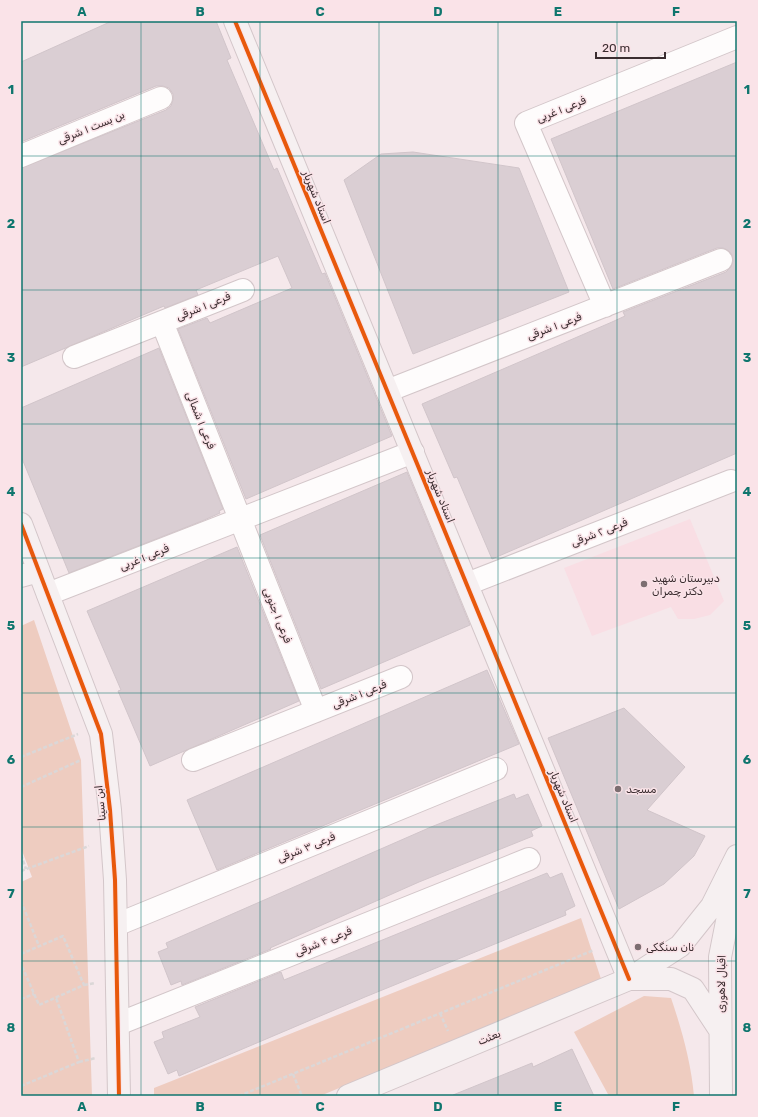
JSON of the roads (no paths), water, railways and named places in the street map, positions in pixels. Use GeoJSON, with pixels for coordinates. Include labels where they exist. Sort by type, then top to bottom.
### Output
{"type":"FeatureCollection","features":[{"type":"Feature","properties":{"kind":"street","name":"استاد شهریار"},"geometry":{"type":"LineString","coordinates":[[235,21],[629,979]]}},
{"type":"Feature","properties":{"kind":"street","name":"فرعی ۱ غربی"},"geometry":{"type":"LineString","coordinates":[[605,306],[526,123],[737,37]]}},
{"type":"Feature","properties":{"kind":"street","name":"بن بست ۱ شرقی"},"geometry":{"type":"LineString","coordinates":[[21,156],[162,98]]}},
{"type":"Feature","properties":{"kind":"street","name":"فرعی ۱ شرقی"},"geometry":{"type":"LineString","coordinates":[[387,391],[721,260]]}},
{"type":"Feature","properties":{"kind":"street","name":"فرعی ۱ شرقی"},"geometry":{"type":"LineString","coordinates":[[162,322],[243,290]]}},
{"type":"Feature","properties":{"kind":"street"},"geometry":{"type":"LineString","coordinates":[[74,357],[162,322]]}},
{"type":"Feature","properties":{"kind":"street","name":"فرعی ۱ شمالی"},"geometry":{"type":"LineString","coordinates":[[162,322],[240,519]]}},
{"type":"Feature","properties":{"kind":"street"},"geometry":{"type":"LineString","coordinates":[[240,519],[413,452]]}},
{"type":"Feature","properties":{"kind":"street","name":"فرعی ۲ شرقی"},"geometry":{"type":"LineString","coordinates":[[467,584],[731,481]]}},
{"type":"Feature","properties":{"kind":"street","name":"فرعی ۱ غربی"},"geometry":{"type":"LineString","coordinates":[[48,594],[240,519]]}},
{"type":"Feature","properties":{"kind":"street","name":"فرعی ۱ جنوبی"},"geometry":{"type":"LineString","coordinates":[[240,519],[316,711]]}},
{"type":"Feature","properties":{"kind":"street","name":"ابن سینا"},"geometry":{"type":"LineString","coordinates":[[21,524],[30,573],[48,594],[99,726],[112,837],[116,925],[119,1096]]}},
{"type":"Feature","properties":{"kind":"street","name":"فرعی ۱ شرقی"},"geometry":{"type":"LineString","coordinates":[[316,711],[401,677]]}},
{"type":"Feature","properties":{"kind":"street"},"geometry":{"type":"LineString","coordinates":[[193,760],[316,711]]}},
{"type":"Feature","properties":{"kind":"street","name":"فرعی ۳ شرقی"},"geometry":{"type":"LineString","coordinates":[[116,925],[496,770]]}},
{"type":"Feature","properties":{"kind":"street"},"geometry":{"type":"LineString","coordinates":[[629,979],[680,946],[712,906],[737,856]]}},
{"type":"Feature","properties":{"kind":"street","name":"فرعی ۴ شرقی"},"geometry":{"type":"LineString","coordinates":[[118,1024],[529,858]]}},
{"type":"Feature","properties":{"kind":"street","name":"اقبال لاهوری"},"geometry":{"type":"LineString","coordinates":[[721,1096],[720,957],[737,873]]}},
{"type":"Feature","properties":{"kind":"street"},"geometry":{"type":"LineString","coordinates":[[629,979],[671,979],[693,989],[720,1030]]}},
{"type":"Feature","properties":{"kind":"street","name":"بعثت"},"geometry":{"type":"LineString","coordinates":[[348,1096],[629,979]]}},
{"type":"Feature","properties":{"kind":"place","name":"دبیرستان شهید دکتر چمران"},"geometry":{"type":"Point","coordinates":[644,584]}},
{"type":"Feature","properties":{"kind":"place","name":"مسجد"},"geometry":{"type":"Point","coordinates":[618,789]}},
{"type":"Feature","properties":{"kind":"place","name":"نان سنگکی"},"geometry":{"type":"Point","coordinates":[638,947]}}]}
